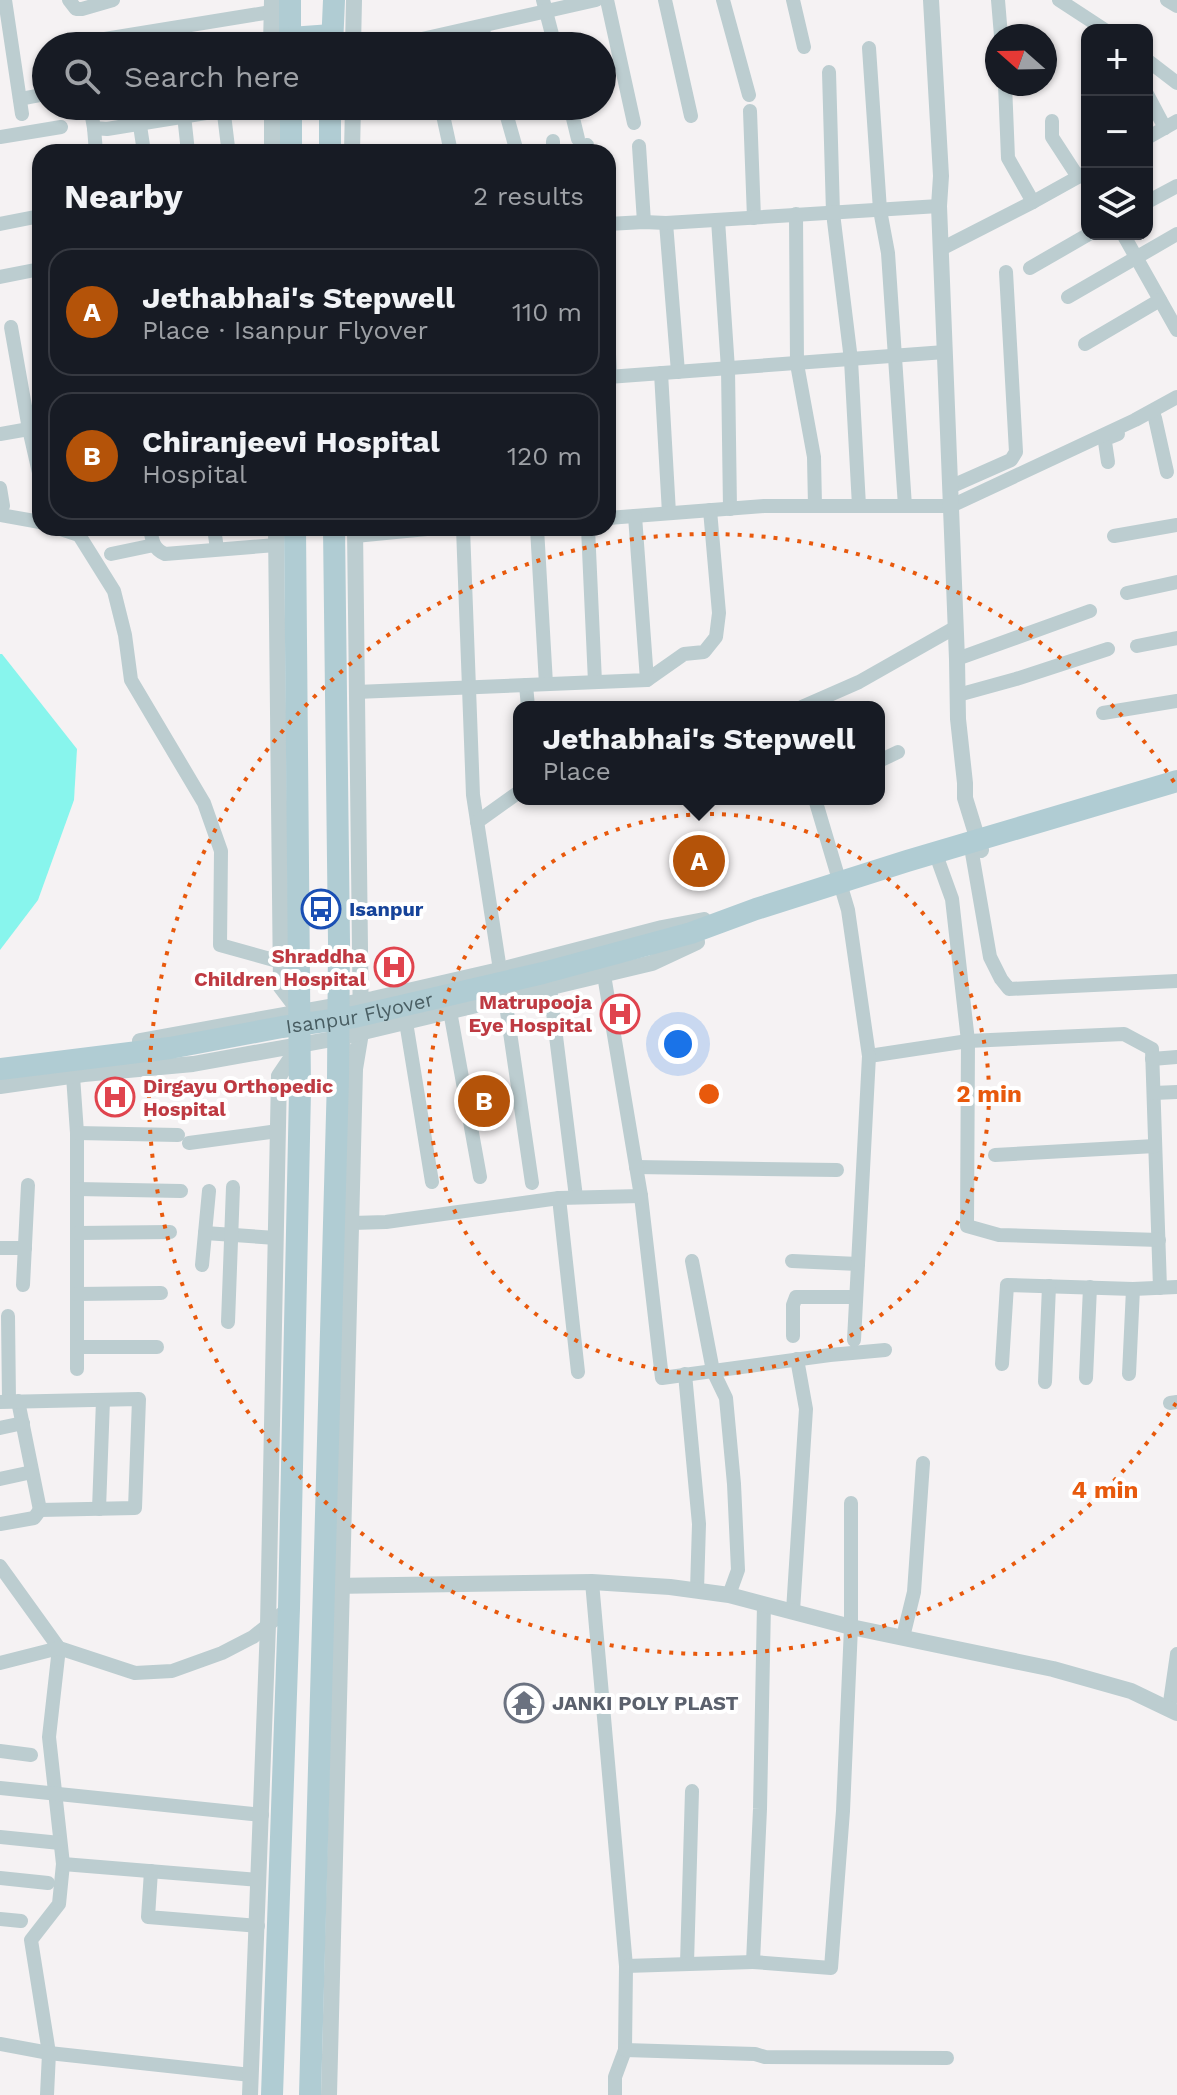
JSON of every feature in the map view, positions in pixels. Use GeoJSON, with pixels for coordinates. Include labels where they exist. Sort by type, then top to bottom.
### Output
{"type":"FeatureCollection","features":[{"type":"Feature","properties":{"kind":"main road"},"geometry":{"type":"LineString","coordinates":[[332,32],[334,0]]}},
{"type":"Feature","properties":{"kind":"main road"},"geometry":{"type":"LineString","coordinates":[[278,4],[282,32]]}},
{"type":"Feature","properties":{"kind":"main road"},"geometry":{"type":"LineString","coordinates":[[291,120],[291,144]]}},
{"type":"Feature","properties":{"kind":"main road"},"geometry":{"type":"LineString","coordinates":[[330,120],[330,144]]}},
{"type":"Feature","properties":{"kind":"main road"},"geometry":{"type":"LineString","coordinates":[[272,2095],[276,1706],[289,1608],[282,1480],[290,1046],[286,577],[294,536]]}},
{"type":"Feature","properties":{"kind":"main road"},"geometry":{"type":"LineString","coordinates":[[310,2095],[333,1586],[338,1038],[349,1004],[348,536]]}},
{"type":"Feature","properties":{"kind":"main road"},"geometry":{"type":"LineString","coordinates":[[841,888],[939,863],[1177,781]]}},
{"type":"Feature","properties":{"kind":"main road"},"geometry":{"type":"LineString","coordinates":[[694,937],[841,888],[1177,792]]}},
{"type":"Feature","properties":{"kind":"main road","name":"Isanpur Flyover"},"geometry":{"type":"LineString","coordinates":[[0,1077],[171,1055],[355,1024],[639,956],[694,937],[756,909],[841,888]]}},
{"type":"Feature","properties":{"kind":"main road","name":"Isanpur Flyover"},"geometry":{"type":"LineString","coordinates":[[0,1069],[170,1048],[354,1017],[694,937]]}},
{"type":"Feature","properties":{"kind":"street"},"geometry":{"type":"LineString","coordinates":[[5,0],[21,106],[32,101]]}},
{"type":"Feature","properties":{"kind":"street"},"geometry":{"type":"LineString","coordinates":[[69,0],[76,9],[113,0]]}},
{"type":"Feature","properties":{"kind":"street"},"geometry":{"type":"LineString","coordinates":[[353,32],[354,0]]}},
{"type":"Feature","properties":{"kind":"street"},"geometry":{"type":"LineString","coordinates":[[461,32],[544,6],[596,0]]}},
{"type":"Feature","properties":{"kind":"street"},"geometry":{"type":"LineString","coordinates":[[607,0],[614,32]]}},
{"type":"Feature","properties":{"kind":"street"},"geometry":{"type":"LineString","coordinates":[[665,0],[691,116]]}},
{"type":"Feature","properties":{"kind":"street"},"geometry":{"type":"LineString","coordinates":[[723,0],[750,103],[754,218]]}},
{"type":"Feature","properties":{"kind":"street"},"geometry":{"type":"LineString","coordinates":[[793,0],[804,47]]}},
{"type":"Feature","properties":{"kind":"street"},"geometry":{"type":"LineString","coordinates":[[922,0],[933,173],[939,200]]}},
{"type":"Feature","properties":{"kind":"street"},"geometry":{"type":"LineString","coordinates":[[931,0],[941,176],[939,200],[958,719],[965,798],[982,846],[990,957],[1009,989],[1177,981]]}},
{"type":"Feature","properties":{"kind":"street"},"geometry":{"type":"LineString","coordinates":[[998,0],[1000,24]]}},
{"type":"Feature","properties":{"kind":"street"},"geometry":{"type":"LineString","coordinates":[[1059,0],[1096,24]]}},
{"type":"Feature","properties":{"kind":"street"},"geometry":{"type":"LineString","coordinates":[[1167,0],[1177,6]]}},
{"type":"Feature","properties":{"kind":"street"},"geometry":{"type":"LineString","coordinates":[[135,32],[278,4]]}},
{"type":"Feature","properties":{"kind":"street"},"geometry":{"type":"LineString","coordinates":[[544,6],[551,32]]}},
{"type":"Feature","properties":{"kind":"street"},"geometry":{"type":"LineString","coordinates":[[482,26],[484,32]]}},
{"type":"Feature","properties":{"kind":"street"},"geometry":{"type":"LineString","coordinates":[[616,41],[634,123]]}},
{"type":"Feature","properties":{"kind":"street"},"geometry":{"type":"LineString","coordinates":[[869,48],[880,210],[888,253],[905,506]]}},
{"type":"Feature","properties":{"kind":"street"},"geometry":{"type":"LineString","coordinates":[[1153,69],[1177,83]]}},
{"type":"Feature","properties":{"kind":"street"},"geometry":{"type":"LineString","coordinates":[[829,72],[833,213],[851,360],[859,506]]}},
{"type":"Feature","properties":{"kind":"street"},"geometry":{"type":"LineString","coordinates":[[1005,96],[1008,158],[1033,202]]}},
{"type":"Feature","properties":{"kind":"street"},"geometry":{"type":"LineString","coordinates":[[1149,96],[1171,124],[1153,134]]}},
{"type":"Feature","properties":{"kind":"street"},"geometry":{"type":"LineString","coordinates":[[93,120],[95,144]]}},
{"type":"Feature","properties":{"kind":"street"},"geometry":{"type":"LineString","coordinates":[[139,120],[143,144]]}},
{"type":"Feature","properties":{"kind":"street"},"geometry":{"type":"LineString","coordinates":[[94,128],[140,125],[157,120]]}},
{"type":"Feature","properties":{"kind":"street"},"geometry":{"type":"LineString","coordinates":[[185,120],[187,144]]}},
{"type":"Feature","properties":{"kind":"street"},"geometry":{"type":"LineString","coordinates":[[225,120],[228,144]]}},
{"type":"Feature","properties":{"kind":"street"},"geometry":{"type":"LineString","coordinates":[[272,120],[272,144]]}},
{"type":"Feature","properties":{"kind":"street"},"geometry":{"type":"LineString","coordinates":[[352,144],[353,120]]}},
{"type":"Feature","properties":{"kind":"street"},"geometry":{"type":"LineString","coordinates":[[444,120],[449,144]]}},
{"type":"Feature","properties":{"kind":"street"},"geometry":{"type":"LineString","coordinates":[[508,120],[515,144]]}},
{"type":"Feature","properties":{"kind":"street"},"geometry":{"type":"LineString","coordinates":[[575,120],[584,144]]}},
{"type":"Feature","properties":{"kind":"street"},"geometry":{"type":"LineString","coordinates":[[1052,121],[1052,137],[1081,174]]}},
{"type":"Feature","properties":{"kind":"street"},"geometry":{"type":"LineString","coordinates":[[0,137],[61,127]]}},
{"type":"Feature","properties":{"kind":"street"},"geometry":{"type":"LineString","coordinates":[[639,146],[644,222]]}},
{"type":"Feature","properties":{"kind":"street"},"geometry":{"type":"LineString","coordinates":[[941,249],[1081,176]]}},
{"type":"Feature","properties":{"kind":"street"},"geometry":{"type":"LineString","coordinates":[[1153,199],[1177,186]]}},
{"type":"Feature","properties":{"kind":"street"},"geometry":{"type":"LineString","coordinates":[[616,224],[880,210],[939,200]]}},
{"type":"Feature","properties":{"kind":"street"},"geometry":{"type":"LineString","coordinates":[[796,214],[797,364],[814,457],[815,506]]}},
{"type":"Feature","properties":{"kind":"street"},"geometry":{"type":"LineString","coordinates":[[0,224],[32,217]]}},
{"type":"Feature","properties":{"kind":"street"},"geometry":{"type":"LineString","coordinates":[[718,220],[728,369],[730,509]]}},
{"type":"Feature","properties":{"kind":"street"},"geometry":{"type":"LineString","coordinates":[[666,223],[678,372]]}},
{"type":"Feature","properties":{"kind":"street"},"geometry":{"type":"LineString","coordinates":[[1068,297],[1177,234]]}},
{"type":"Feature","properties":{"kind":"street"},"geometry":{"type":"LineString","coordinates":[[1030,268],[1081,239]]}},
{"type":"Feature","properties":{"kind":"street"},"geometry":{"type":"LineString","coordinates":[[1126,240],[1177,330]]}},
{"type":"Feature","properties":{"kind":"street"},"geometry":{"type":"LineString","coordinates":[[0,277],[32,271]]}},
{"type":"Feature","properties":{"kind":"street"},"geometry":{"type":"LineString","coordinates":[[950,487],[1011,460],[1016,452],[1006,272]]}},
{"type":"Feature","properties":{"kind":"street"},"geometry":{"type":"LineString","coordinates":[[1085,344],[1177,298]]}},
{"type":"Feature","properties":{"kind":"street"},"geometry":{"type":"LineString","coordinates":[[11,327],[32,419]]}},
{"type":"Feature","properties":{"kind":"street"},"geometry":{"type":"LineString","coordinates":[[616,376],[945,352]]}},
{"type":"Feature","properties":{"kind":"street"},"geometry":{"type":"LineString","coordinates":[[661,373],[669,513]]}},
{"type":"Feature","properties":{"kind":"street"},"geometry":{"type":"LineString","coordinates":[[1108,462],[1105,442],[1112,434],[1177,397]]}},
{"type":"Feature","properties":{"kind":"street"},"geometry":{"type":"LineString","coordinates":[[616,517],[764,506],[951,506],[1177,407]]}},
{"type":"Feature","properties":{"kind":"street"},"geometry":{"type":"LineString","coordinates":[[1155,418],[1167,472]]}},
{"type":"Feature","properties":{"kind":"street"},"geometry":{"type":"LineString","coordinates":[[0,434],[32,428]]}},
{"type":"Feature","properties":{"kind":"street"},"geometry":{"type":"LineString","coordinates":[[0,488],[1,511],[32,520]]}},
{"type":"Feature","properties":{"kind":"street"},"geometry":{"type":"LineString","coordinates":[[356,692],[647,680],[684,654],[704,652],[716,637],[719,613],[710,510]]}},
{"type":"Feature","properties":{"kind":"street"},"geometry":{"type":"LineString","coordinates":[[635,516],[647,680]]}},
{"type":"Feature","properties":{"kind":"street"},"geometry":{"type":"LineString","coordinates":[[1114,536],[1177,525]]}},
{"type":"Feature","properties":{"kind":"street"},"geometry":{"type":"LineString","coordinates":[[80,536],[114,591],[125,635],[131,680],[204,803],[221,851],[220,945],[281,962]]}},
{"type":"Feature","properties":{"kind":"street"},"geometry":{"type":"LineString","coordinates":[[152,536],[158,551],[165,554],[217,549],[276,536],[286,577],[281,987],[290,1014]]}},
{"type":"Feature","properties":{"kind":"street"},"geometry":{"type":"LineString","coordinates":[[215,536],[217,549]]}},
{"type":"Feature","properties":{"kind":"street"},"geometry":{"type":"LineString","coordinates":[[329,2095],[333,1586],[352,1223],[355,1069],[361,1033],[349,1004],[356,692],[348,536]]}},
{"type":"Feature","properties":{"kind":"street"},"geometry":{"type":"LineString","coordinates":[[463,536],[473,795],[500,970]]}},
{"type":"Feature","properties":{"kind":"street"},"geometry":{"type":"LineString","coordinates":[[537,536],[546,684]]}},
{"type":"Feature","properties":{"kind":"street"},"geometry":{"type":"LineString","coordinates":[[588,536],[595,682]]}},
{"type":"Feature","properties":{"kind":"street"},"geometry":{"type":"LineString","coordinates":[[111,554],[154,545]]}},
{"type":"Feature","properties":{"kind":"street"},"geometry":{"type":"LineString","coordinates":[[1127,593],[1177,582]]}},
{"type":"Feature","properties":{"kind":"street"},"geometry":{"type":"LineString","coordinates":[[957,659],[1090,611]]}},
{"type":"Feature","properties":{"kind":"street"},"geometry":{"type":"LineString","coordinates":[[830,701],[956,627]]}},
{"type":"Feature","properties":{"kind":"street"},"geometry":{"type":"LineString","coordinates":[[1137,646],[1177,638]]}},
{"type":"Feature","properties":{"kind":"street"},"geometry":{"type":"LineString","coordinates":[[958,695],[1108,649]]}},
{"type":"Feature","properties":{"kind":"street"},"geometry":{"type":"LineString","coordinates":[[526,685],[527,701]]}},
{"type":"Feature","properties":{"kind":"street"},"geometry":{"type":"LineString","coordinates":[[1103,713],[1177,701]]}},
{"type":"Feature","properties":{"kind":"street"},"geometry":{"type":"LineString","coordinates":[[885,758],[898,752]]}},
{"type":"Feature","properties":{"kind":"street"},"geometry":{"type":"LineString","coordinates":[[477,822],[513,796]]}},
{"type":"Feature","properties":{"kind":"street"},"geometry":{"type":"LineString","coordinates":[[817,805],[848,910],[869,1056],[854,1340]]}},
{"type":"Feature","properties":{"kind":"street"},"geometry":{"type":"LineString","coordinates":[[939,863],[952,899],[968,1041],[967,1226],[999,1235],[1159,1240]]}},
{"type":"Feature","properties":{"kind":"street"},"geometry":{"type":"LineString","coordinates":[[0,1060],[153,1039],[349,1004],[500,970],[662,928],[756,909]]}},
{"type":"Feature","properties":{"kind":"street"},"geometry":{"type":"LineString","coordinates":[[0,1086],[193,1064],[338,1038],[652,963],[694,937]]}},
{"type":"Feature","properties":{"kind":"street"},"geometry":{"type":"LineString","coordinates":[[604,975],[641,1196],[662,1378],[885,1350]]}},
{"type":"Feature","properties":{"kind":"street"},"geometry":{"type":"LineString","coordinates":[[550,988],[576,1197]]}},
{"type":"Feature","properties":{"kind":"street"},"geometry":{"type":"LineString","coordinates":[[505,998],[532,1183]]}},
{"type":"Feature","properties":{"kind":"street"},"geometry":{"type":"LineString","coordinates":[[450,1011],[480,1177]]}},
{"type":"Feature","properties":{"kind":"street"},"geometry":{"type":"LineString","coordinates":[[406,1022],[432,1182]]}},
{"type":"Feature","properties":{"kind":"street"},"geometry":{"type":"LineString","coordinates":[[869,1056],[968,1041],[1124,1034],[1152,1049],[1160,1288]]}},
{"type":"Feature","properties":{"kind":"street"},"geometry":{"type":"LineString","coordinates":[[338,1038],[355,1069]]}},
{"type":"Feature","properties":{"kind":"street"},"geometry":{"type":"LineString","coordinates":[[250,2095],[262,1815],[276,1706],[268,1625],[282,1480],[276,1238],[279,1076],[290,1046]]}},
{"type":"Feature","properties":{"kind":"street"},"geometry":{"type":"LineString","coordinates":[[1152,1059],[1177,1057]]}},
{"type":"Feature","properties":{"kind":"street"},"geometry":{"type":"LineString","coordinates":[[73,1076],[77,1133],[77,1369]]}},
{"type":"Feature","properties":{"kind":"street"},"geometry":{"type":"LineString","coordinates":[[1154,1093],[1177,1092]]}},
{"type":"Feature","properties":{"kind":"street"},"geometry":{"type":"LineString","coordinates":[[77,1133],[183,1139],[278,1131]]}},
{"type":"Feature","properties":{"kind":"street"},"geometry":{"type":"LineString","coordinates":[[995,1155],[1155,1146]]}},
{"type":"Feature","properties":{"kind":"street"},"geometry":{"type":"LineString","coordinates":[[636,1167],[837,1170]]}},
{"type":"Feature","properties":{"kind":"street"},"geometry":{"type":"LineString","coordinates":[[23,1285],[28,1185]]}},
{"type":"Feature","properties":{"kind":"street"},"geometry":{"type":"LineString","coordinates":[[228,1322],[233,1187]]}},
{"type":"Feature","properties":{"kind":"street"},"geometry":{"type":"LineString","coordinates":[[77,1189],[181,1191]]}},
{"type":"Feature","properties":{"kind":"street"},"geometry":{"type":"LineString","coordinates":[[202,1265],[209,1191]]}},
{"type":"Feature","properties":{"kind":"street"},"geometry":{"type":"LineString","coordinates":[[352,1223],[386,1222],[559,1198],[641,1196]]}},
{"type":"Feature","properties":{"kind":"street"},"geometry":{"type":"LineString","coordinates":[[559,1198],[578,1372]]}},
{"type":"Feature","properties":{"kind":"street"},"geometry":{"type":"LineString","coordinates":[[78,1233],[170,1232]]}},
{"type":"Feature","properties":{"kind":"street"},"geometry":{"type":"LineString","coordinates":[[205,1233],[276,1238]]}},
{"type":"Feature","properties":{"kind":"street"},"geometry":{"type":"LineString","coordinates":[[0,1248],[25,1248]]}},
{"type":"Feature","properties":{"kind":"street"},"geometry":{"type":"LineString","coordinates":[[692,1261],[713,1371],[726,1398],[738,1570],[729,1595]]}},
{"type":"Feature","properties":{"kind":"street"},"geometry":{"type":"LineString","coordinates":[[792,1261],[858,1264]]}},
{"type":"Feature","properties":{"kind":"street"},"geometry":{"type":"LineString","coordinates":[[1002,1364],[1007,1285],[1133,1289],[1177,1287]]}},
{"type":"Feature","properties":{"kind":"street"},"geometry":{"type":"LineString","coordinates":[[1045,1382],[1049,1286]]}},
{"type":"Feature","properties":{"kind":"street"},"geometry":{"type":"LineString","coordinates":[[1086,1378],[1090,1287]]}},
{"type":"Feature","properties":{"kind":"street"},"geometry":{"type":"LineString","coordinates":[[1129,1374],[1133,1289]]}},
{"type":"Feature","properties":{"kind":"street"},"geometry":{"type":"LineString","coordinates":[[77,1294],[161,1293]]}},
{"type":"Feature","properties":{"kind":"street"},"geometry":{"type":"LineString","coordinates":[[793,1336],[796,1297],[856,1297]]}},
{"type":"Feature","properties":{"kind":"street"},"geometry":{"type":"LineString","coordinates":[[0,1524],[34,1518],[40,1510],[23,1423],[9,1401],[4,1368],[4,1316],[26,1316]]}},
{"type":"Feature","properties":{"kind":"street"},"geometry":{"type":"LineString","coordinates":[[77,1347],[157,1347]]}},
{"type":"Feature","properties":{"kind":"street"},"geometry":{"type":"LineString","coordinates":[[793,1611],[806,1409],[797,1359]]}},
{"type":"Feature","properties":{"kind":"street"},"geometry":{"type":"LineString","coordinates":[[685,1374],[699,1524],[697,1590]]}},
{"type":"Feature","properties":{"kind":"street"},"geometry":{"type":"LineString","coordinates":[[9,1401],[139,1399],[135,1508],[40,1510]]}},
{"type":"Feature","properties":{"kind":"street"},"geometry":{"type":"LineString","coordinates":[[99,1509],[103,1400]]}},
{"type":"Feature","properties":{"kind":"street"},"geometry":{"type":"LineString","coordinates":[[0,1428],[23,1423]]}},
{"type":"Feature","properties":{"kind":"street"},"geometry":{"type":"LineString","coordinates":[[903,1637],[914,1592],[923,1463]]}},
{"type":"Feature","properties":{"kind":"street"},"geometry":{"type":"LineString","coordinates":[[0,1479],[32,1472]]}},
{"type":"Feature","properties":{"kind":"street"},"geometry":{"type":"LineString","coordinates":[[626,1966],[753,1962],[831,1968],[843,1811],[851,1627],[851,1503]]}},
{"type":"Feature","properties":{"kind":"street"},"geometry":{"type":"LineString","coordinates":[[0,1566],[59,1648],[49,1737],[63,1864],[59,1904],[31,1940],[49,2053],[47,2095]]}},
{"type":"Feature","properties":{"kind":"street"},"geometry":{"type":"LineString","coordinates":[[333,1586],[592,1582],[697,1590],[729,1595],[851,1627],[1053,1669],[1131,1691],[1173,1711],[1177,1654]]}},
{"type":"Feature","properties":{"kind":"street"},"geometry":{"type":"LineString","coordinates":[[592,1582],[626,1966],[625,2050],[615,2077],[615,2095]]}},
{"type":"Feature","properties":{"kind":"street"},"geometry":{"type":"LineString","coordinates":[[753,1962],[764,1604]]}},
{"type":"Feature","properties":{"kind":"street"},"geometry":{"type":"LineString","coordinates":[[0,1663],[59,1648],[135,1673],[172,1671],[222,1653],[253,1637],[289,1608]]}},
{"type":"Feature","properties":{"kind":"street"},"geometry":{"type":"LineString","coordinates":[[0,1751],[31,1755]]}},
{"type":"Feature","properties":{"kind":"street"},"geometry":{"type":"LineString","coordinates":[[0,1788],[262,1815]]}},
{"type":"Feature","properties":{"kind":"street"},"geometry":{"type":"LineString","coordinates":[[687,1963],[692,1791]]}},
{"type":"Feature","properties":{"kind":"street"},"geometry":{"type":"LineString","coordinates":[[0,1837],[60,1843]]}},
{"type":"Feature","properties":{"kind":"street"},"geometry":{"type":"LineString","coordinates":[[63,1864],[259,1880]]}},
{"type":"Feature","properties":{"kind":"street"},"geometry":{"type":"LineString","coordinates":[[151,1871],[148,1917],[258,1926]]}},
{"type":"Feature","properties":{"kind":"street"},"geometry":{"type":"LineString","coordinates":[[0,1878],[48,1883]]}},
{"type":"Feature","properties":{"kind":"street"},"geometry":{"type":"LineString","coordinates":[[0,1919],[21,1921]]}},
{"type":"Feature","properties":{"kind":"street"},"geometry":{"type":"LineString","coordinates":[[0,2044],[49,2053],[251,2075]]}},
{"type":"Feature","properties":{"kind":"street"},"geometry":{"type":"LineString","coordinates":[[625,2050],[755,2054],[765,2057],[947,2058]]}},
{"type":"Feature","properties":{"kind":"water"},"geometry":{"type":"Polygon","coordinates":[[[0,654],[77,749],[74,800],[38,900],[0,950],[0,654]]]}},
{"type":"Feature","properties":{"kind":"place","name":"Jethabhai's Stepwell"},"geometry":{"type":"Point","coordinates":[699,861]}},
{"type":"Feature","properties":{"kind":"place","name":"Isanpur"},"geometry":{"type":"Point","coordinates":[321,909]}},
{"type":"Feature","properties":{"kind":"place","name":"Shraddha Children Hospital"},"geometry":{"type":"Point","coordinates":[394,967]}},
{"type":"Feature","properties":{"kind":"place","name":"Matrupooja Eye Hospital"},"geometry":{"type":"Point","coordinates":[620,1014]}},
{"type":"Feature","properties":{"kind":"place","name":"Dirgayu Orthopedic Hospital"},"geometry":{"type":"Point","coordinates":[115,1097]}},
{"type":"Feature","properties":{"kind":"place","name":"Chiranjeevi Hospital"},"geometry":{"type":"Point","coordinates":[484,1101]}},
{"type":"Feature","properties":{"kind":"place","name":"JANKI POLY PLAST"},"geometry":{"type":"Point","coordinates":[524,1703]}}]}
